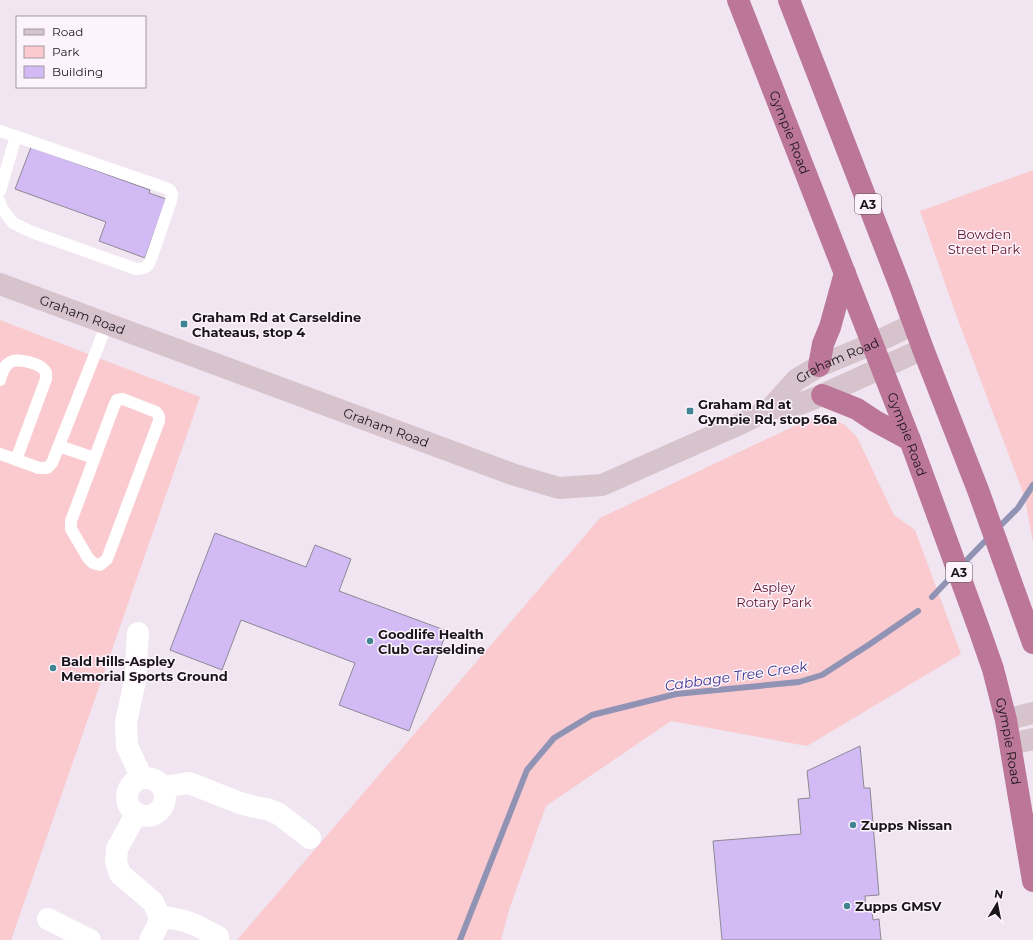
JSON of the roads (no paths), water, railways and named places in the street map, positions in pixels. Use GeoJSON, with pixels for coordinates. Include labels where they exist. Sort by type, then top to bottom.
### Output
{"type":"FeatureCollection","features":[{"type":"Feature","properties":{"kind":"highway","name":"Gympie Road"},"geometry":{"type":"LineString","coordinates":[[738,0],[882,367],[980,629],[993,669],[1006,720],[1033,881]]}},
{"type":"Feature","properties":{"kind":"highway","name":"A3"},"geometry":{"type":"LineString","coordinates":[[789,0],[978,490],[1032,639]]}},
{"type":"Feature","properties":{"kind":"highway"},"geometry":{"type":"LineString","coordinates":[[819,366],[823,344],[830,327],[845,273]]}},
{"type":"Feature","properties":{"kind":"highway"},"geometry":{"type":"LineString","coordinates":[[822,395],[857,409],[875,421],[910,440]]}},
{"type":"Feature","properties":{"kind":"street","name":"Graham Road"},"geometry":{"type":"LineString","coordinates":[[0,284],[515,475],[559,488],[602,485],[742,423],[770,409],[800,404],[923,349]]}},
{"type":"Feature","properties":{"kind":"street","name":"Graham Road"},"geometry":{"type":"LineString","coordinates":[[770,409],[796,380],[819,366],[872,344],[914,324]]}},
{"type":"Feature","properties":{"kind":"street"},"geometry":{"type":"LineString","coordinates":[[138,633],[135,681],[126,722],[127,746],[142,778]]}},
{"type":"Feature","properties":{"kind":"street"},"geometry":{"type":"LineString","coordinates":[[1006,720],[1033,713]]}},
{"type":"Feature","properties":{"kind":"street"},"geometry":{"type":"LineString","coordinates":[[1010,744],[1033,739]]}},
{"type":"Feature","properties":{"kind":"street"},"geometry":{"type":"LineString","coordinates":[[142,778],[154,779],[163,787],[165,793],[166,799],[161,811],[149,817],[136,814],[128,804],[128,791],[131,785],[142,778]]}},
{"type":"Feature","properties":{"kind":"street"},"geometry":{"type":"LineString","coordinates":[[163,787],[189,783],[240,802],[267,809],[278,814],[310,838]]}},
{"type":"Feature","properties":{"kind":"street"},"geometry":{"type":"LineString","coordinates":[[136,814],[117,849],[116,862],[120,874],[153,902],[160,916],[157,927],[150,940]]}},
{"type":"Feature","properties":{"kind":"street"},"geometry":{"type":"LineString","coordinates":[[160,916],[184,920],[218,937]]}},
{"type":"Feature","properties":{"kind":"street"},"geometry":{"type":"LineString","coordinates":[[48,919],[90,940]]}},
{"type":"Feature","properties":{"kind":"lane"},"geometry":{"type":"LineString","coordinates":[[0,131],[163,187],[170,190],[172,194],[171,201],[149,265],[144,269],[136,269],[32,232],[13,223],[1,207],[0,202]]}},
{"type":"Feature","properties":{"kind":"lane"},"geometry":{"type":"LineString","coordinates":[[0,191],[16,136]]}},
{"type":"Feature","properties":{"kind":"lane"},"geometry":{"type":"LineString","coordinates":[[0,454],[39,468],[47,468],[52,463],[107,324]]}},
{"type":"Feature","properties":{"kind":"lane"},"geometry":{"type":"LineString","coordinates":[[0,380],[5,366],[15,360],[24,360],[43,369],[46,373],[46,379],[16,460]]}},
{"type":"Feature","properties":{"kind":"lane"},"geometry":{"type":"LineString","coordinates":[[123,399],[156,412],[159,416],[160,421],[107,559],[100,565],[93,563],[88,558],[71,529],[72,517],[94,458],[117,400],[123,399]]}},
{"type":"Feature","properties":{"kind":"lane"},"geometry":{"type":"LineString","coordinates":[[59,446],[94,458]]}},
{"type":"Feature","properties":{"kind":"waterway","name":"Cabbage Tree Creek"},"geometry":{"type":"LineString","coordinates":[[996,530],[1018,508],[1033,485]]}},
{"type":"Feature","properties":{"kind":"waterway","name":"Cabbage Tree Creek"},"geometry":{"type":"LineString","coordinates":[[960,567],[990,536]]}},
{"type":"Feature","properties":{"kind":"waterway","name":"Cabbage Tree Creek"},"geometry":{"type":"LineString","coordinates":[[932,597],[954,574]]}},
{"type":"Feature","properties":{"kind":"waterway","name":"Cabbage Tree Creek"},"geometry":{"type":"LineString","coordinates":[[460,940],[527,770],[554,738],[592,715],[676,694],[799,682],[822,675],[918,611]]}},
{"type":"Feature","properties":{"kind":"place","name":"Graham Rd at Carseldine Chateaus, stop 4"},"geometry":{"type":"Point","coordinates":[184,324]}},
{"type":"Feature","properties":{"kind":"place","name":"Graham Rd at Gympie Rd, stop 56a"},"geometry":{"type":"Point","coordinates":[690,411]}},
{"type":"Feature","properties":{"kind":"place","name":"Goodlife Health Club Carseldine"},"geometry":{"type":"Point","coordinates":[370,641]}},
{"type":"Feature","properties":{"kind":"place","name":"Bald Hills-Aspley Memorial Sports Ground"},"geometry":{"type":"Point","coordinates":[53,668]}},
{"type":"Feature","properties":{"kind":"place","name":"Zupps Nissan"},"geometry":{"type":"Point","coordinates":[853,825]}},
{"type":"Feature","properties":{"kind":"place","name":"Zupps GMSV"},"geometry":{"type":"Point","coordinates":[847,906]}},
{"type":"Feature","properties":{"kind":"park label","name":"Bowden Street Park"},"geometry":{"type":"Point","coordinates":[984,242]}},
{"type":"Feature","properties":{"kind":"park label","name":"Aspley Rotary Park"},"geometry":{"type":"Point","coordinates":[774,594]}}]}
